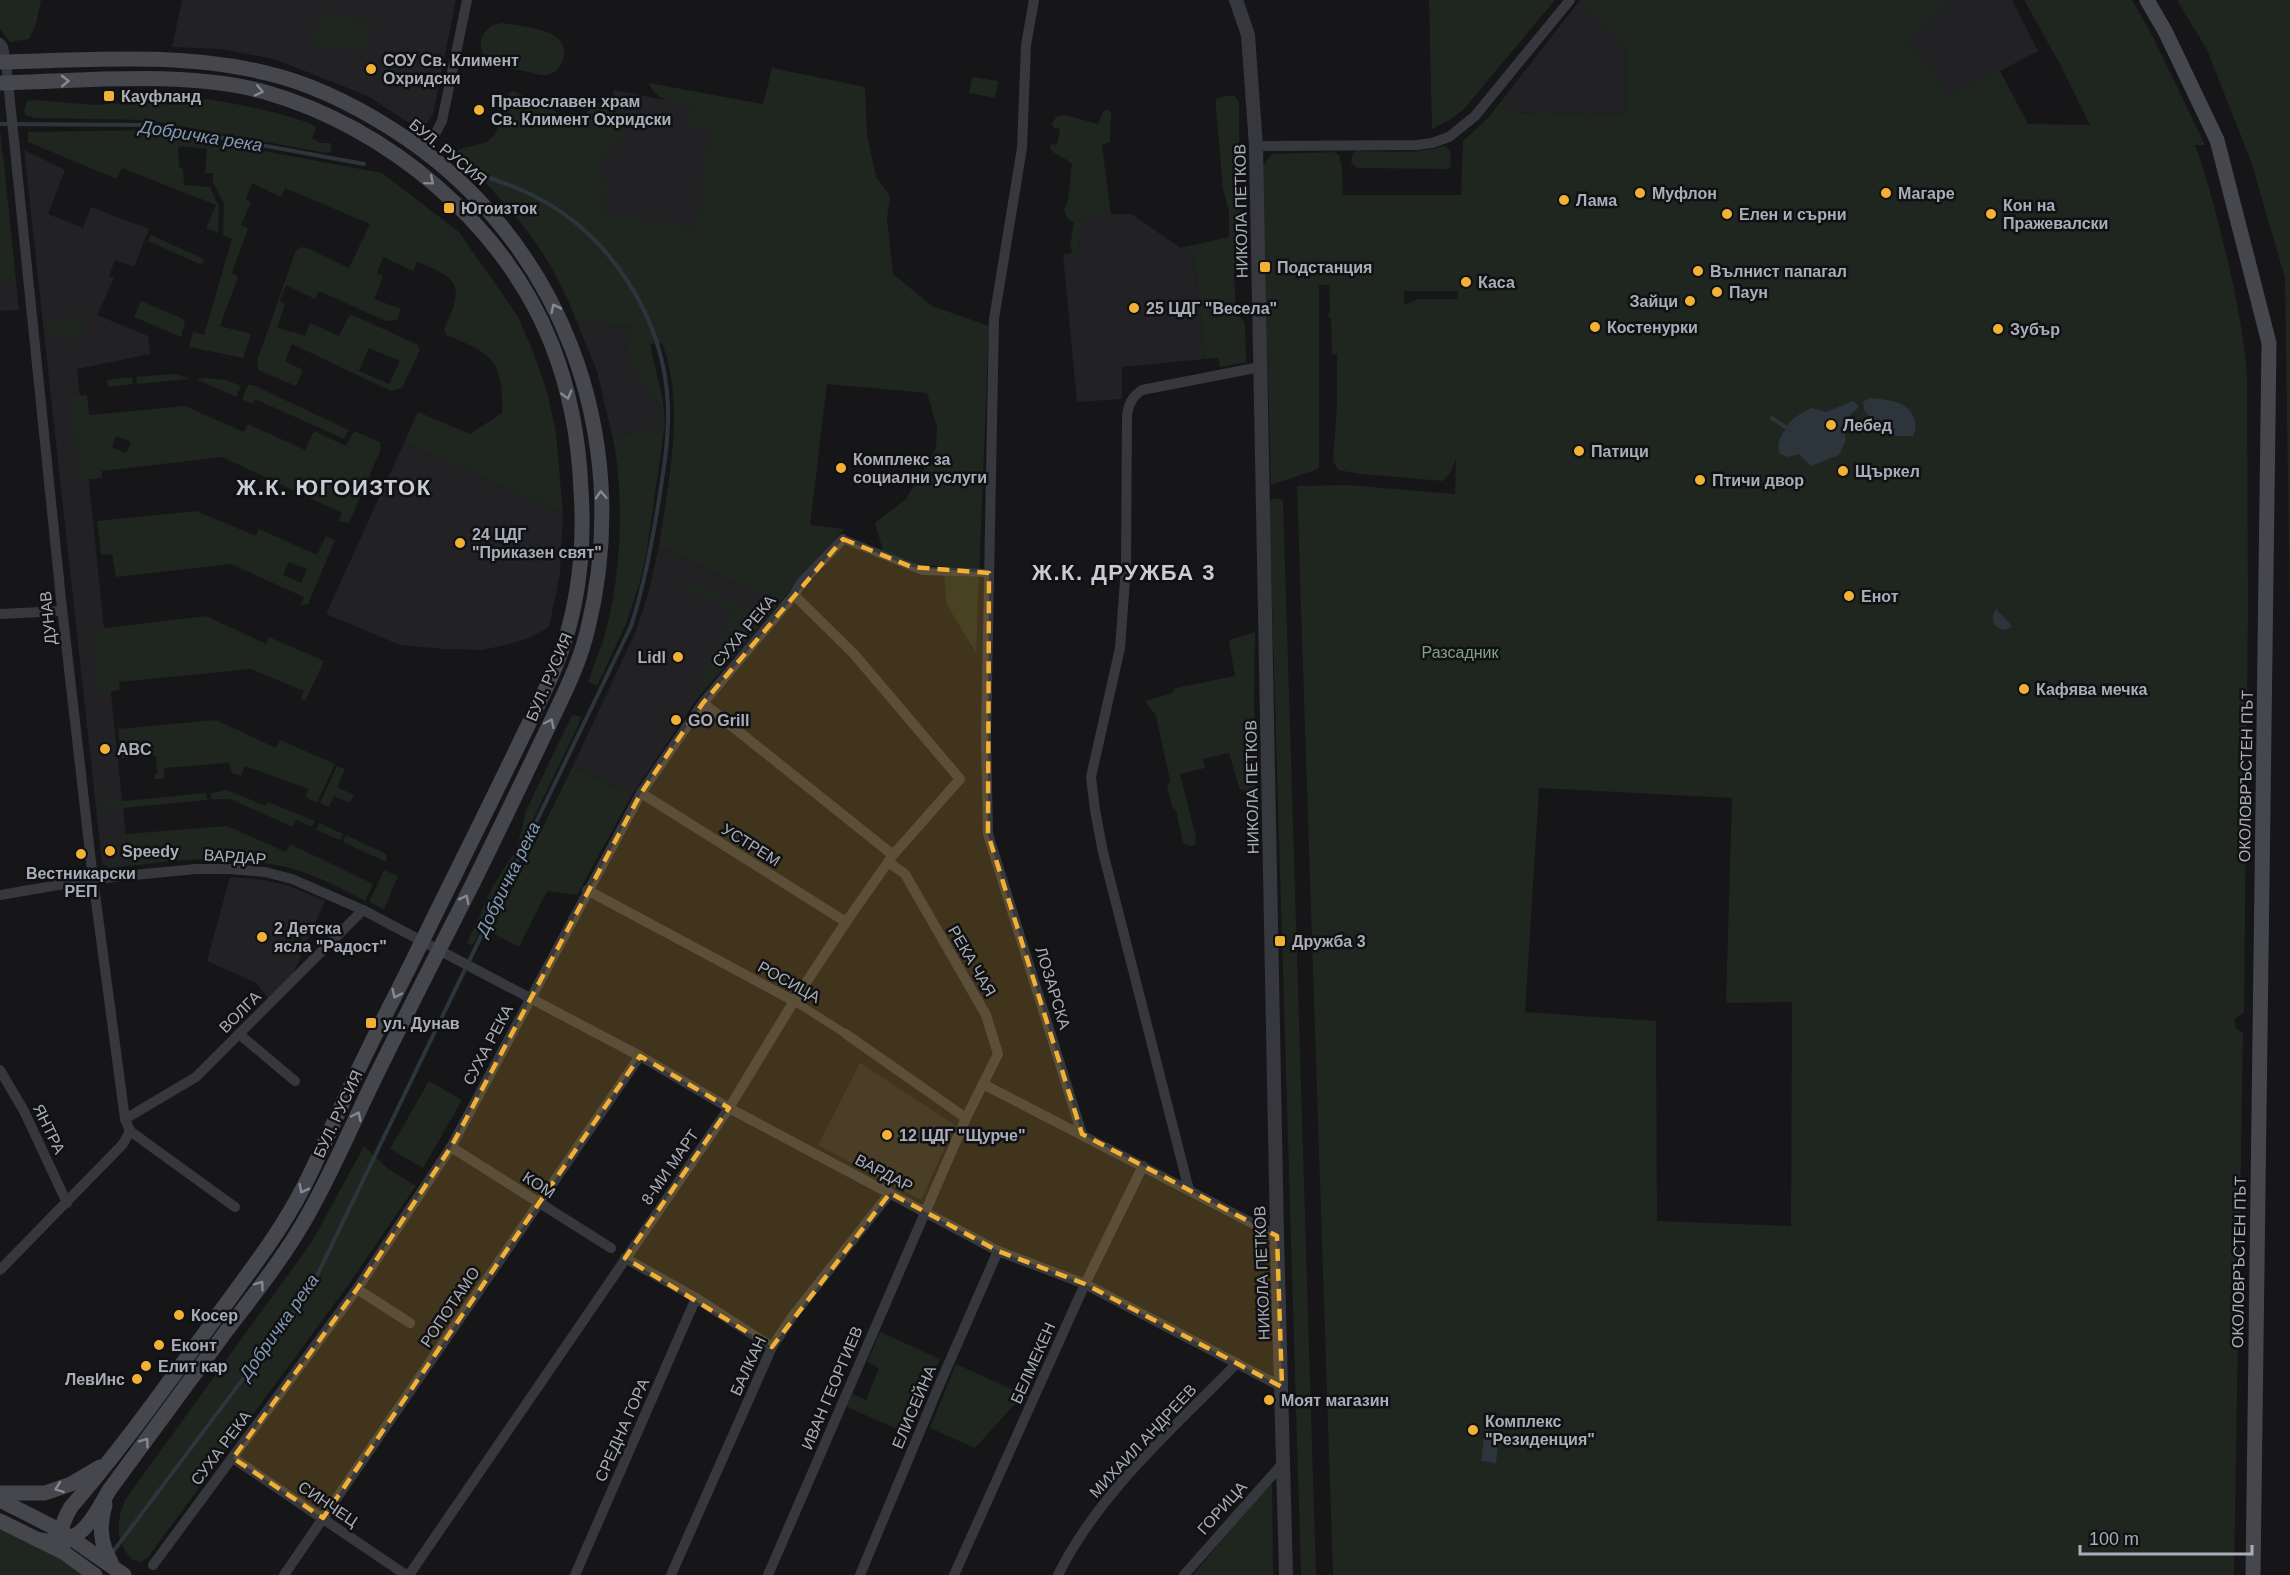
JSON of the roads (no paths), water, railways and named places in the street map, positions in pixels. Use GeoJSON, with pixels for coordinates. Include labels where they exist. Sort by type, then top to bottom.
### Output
{"type":"FeatureCollection","features":[{"type":"Feature","properties":{"kind":"main road","name":"ОКОЛОВРЪСТЕН ПЪТ"},"geometry":{"type":"LineString","coordinates":[[2147,0],[2165,31],[2217,140],[2269,343],[2253,1575]]}},
{"type":"Feature","properties":{"kind":"main road","name":"БУЛ. РУСИЯ"},"geometry":{"type":"LineString","coordinates":[[3,62],[169,60],[220,64],[269,73],[321,92],[367,114],[422,150],[478,199],[518,247],[549,295],[569,337],[588,397],[599,457],[603,521],[598,578],[588,632],[572,676],[496,837],[445,954],[318,1198],[299,1231],[110,1489],[92,1518],[64,1541]]}},
{"type":"Feature","properties":{"kind":"main road","name":"БУЛ. РУСИЯ"},"geometry":{"type":"LineString","coordinates":[[3,83],[168,79],[218,83],[264,92],[314,110],[358,130],[396,154],[430,180],[464,212],[503,258],[532,305],[551,344],[569,401],[580,459],[583,521],[579,575],[569,627],[555,668],[479,829],[355,1075],[303,1190],[262,1254],[111,1461],[71,1507],[65,1517],[64,1541]]}},
{"type":"Feature","properties":{"kind":"main road"},"geometry":{"type":"LineString","coordinates":[[0,1493],[45,1493],[78,1480],[111,1461]]}},
{"type":"Feature","properties":{"kind":"main road"},"geometry":{"type":"LineString","coordinates":[[110,1489],[102,1515],[101,1537],[107,1555],[121,1573]]}},
{"type":"Feature","properties":{"kind":"main road"},"geometry":{"type":"LineString","coordinates":[[0,1500],[64,1541],[92,1551],[121,1573]]}},
{"type":"Feature","properties":{"kind":"main road"},"geometry":{"type":"LineString","coordinates":[[0,1521],[36,1539],[64,1541],[82,1565],[95,1575]]}},
{"type":"Feature","properties":{"kind":"street"},"geometry":{"type":"LineString","coordinates":[[422,150],[434,136],[442,121],[466,0]]}},
{"type":"Feature","properties":{"kind":"street","name":"ЛОЗАРСКА"},"geometry":{"type":"LineString","coordinates":[[1034,0],[1026,45],[1021,157],[994,319],[986,760],[988,834],[1082,1134]]}},
{"type":"Feature","properties":{"kind":"street","name":"НИКОЛА ПЕТКОВ"},"geometry":{"type":"LineString","coordinates":[[1236,0],[1248,35],[1256,146],[1277,1236],[1286,1575]]}},
{"type":"Feature","properties":{"kind":"street"},"geometry":{"type":"LineString","coordinates":[[1256,146],[1417,145],[1449,137],[1474,116],[1570,0]]}},
{"type":"Feature","properties":{"kind":"street","name":"ДУНАВ"},"geometry":{"type":"LineString","coordinates":[[0,43],[3,47],[3,83],[12,130],[62,611],[93,879],[125,1119]]}},
{"type":"Feature","properties":{"kind":"street"},"geometry":{"type":"LineString","coordinates":[[1189,1190],[1103,850],[1091,777],[1120,648],[1126,567],[1129,403],[1142,390],[1260,367]]}},
{"type":"Feature","properties":{"kind":"street"},"geometry":{"type":"LineString","coordinates":[[843,538],[923,571],[989,573]]}},
{"type":"Feature","properties":{"kind":"street","name":"СУХА РЕКА"},"geometry":{"type":"LineString","coordinates":[[153,1565],[357,1289],[451,1147],[641,793],[703,703],[794,596],[801,583],[843,538]]}},
{"type":"Feature","properties":{"kind":"street","name":"8-МИ МАРТ"},"geometry":{"type":"LineString","coordinates":[[408,1575],[729,1108],[794,1001],[846,922],[891,858],[960,779],[854,654],[794,596]]}},
{"type":"Feature","properties":{"kind":"street"},"geometry":{"type":"LineString","coordinates":[[0,614],[62,611]]}},
{"type":"Feature","properties":{"kind":"street","name":"РЕКА ЧАЯ"},"geometry":{"type":"LineString","coordinates":[[703,703],[891,858],[905,874],[986,1016],[998,1054],[983,1084]]}},
{"type":"Feature","properties":{"kind":"street","name":"УСТРЕМ"},"geometry":{"type":"LineString","coordinates":[[641,793],[846,922]]}},
{"type":"Feature","properties":{"kind":"street","name":"ВАРДАР"},"geometry":{"type":"LineString","coordinates":[[0,895],[93,879],[196,869],[265,872],[308,885],[363,910],[640,1056],[729,1108],[998,1251],[1085,1284],[1282,1387]]}},
{"type":"Feature","properties":{"kind":"street","name":"РОСИЦА"},"geometry":{"type":"LineString","coordinates":[[587,890],[794,1001],[846,1034],[966,1118]]}},
{"type":"Feature","properties":{"kind":"street","name":"ВОЛГА"},"geometry":{"type":"LineString","coordinates":[[125,1119],[196,1077],[363,910]]}},
{"type":"Feature","properties":{"kind":"street"},"geometry":{"type":"LineString","coordinates":[[239,1034],[295,1081]]}},
{"type":"Feature","properties":{"kind":"street","name":"РОПОТАМО"},"geometry":{"type":"LineString","coordinates":[[284,1575],[640,1056]]}},
{"type":"Feature","properties":{"kind":"street","name":"ЯНТРА"},"geometry":{"type":"LineString","coordinates":[[0,1070],[24,1111],[67,1203]]}},
{"type":"Feature","properties":{"kind":"street"},"geometry":{"type":"LineString","coordinates":[[924,1212],[983,1084],[1277,1236]]}},
{"type":"Feature","properties":{"kind":"street"},"geometry":{"type":"LineString","coordinates":[[125,1119],[130,1131],[235,1207]]}},
{"type":"Feature","properties":{"kind":"street"},"geometry":{"type":"LineString","coordinates":[[0,1270],[123,1144],[130,1131]]}},
{"type":"Feature","properties":{"kind":"street","name":"КОМ"},"geometry":{"type":"LineString","coordinates":[[451,1147],[611,1248]]}},
{"type":"Feature","properties":{"kind":"street","name":"БЕЛМЕКЕН"},"geometry":{"type":"LineString","coordinates":[[954,1575],[1085,1284],[1143,1166]]}},
{"type":"Feature","properties":{"kind":"street","name":"БАЛКАН"},"geometry":{"type":"LineString","coordinates":[[671,1575],[772,1347],[792,1317],[890,1193]]}},
{"type":"Feature","properties":{"kind":"street","name":"ИВАН ГЕОРГИЕВ"},"geometry":{"type":"LineString","coordinates":[[768,1575],[924,1212]]}},
{"type":"Feature","properties":{"kind":"street","name":"ЕЛИСЕЙНА"},"geometry":{"type":"LineString","coordinates":[[860,1575],[998,1251]]}},
{"type":"Feature","properties":{"kind":"street"},"geometry":{"type":"LineString","coordinates":[[625,1258],[696,1298],[772,1347]]}},
{"type":"Feature","properties":{"kind":"street"},"geometry":{"type":"LineString","coordinates":[[357,1289],[410,1323]]}},
{"type":"Feature","properties":{"kind":"street","name":"СРЕДНА ГОРА"},"geometry":{"type":"LineString","coordinates":[[575,1575],[696,1298]]}},
{"type":"Feature","properties":{"kind":"street","name":"МИХАИЛ АНДРЕЕВ"},"geometry":{"type":"LineString","coordinates":[[1058,1575],[1075,1544],[1118,1487],[1236,1363]]}},
{"type":"Feature","properties":{"kind":"street","name":"СИНЧЕЦ"},"geometry":{"type":"LineString","coordinates":[[233,1458],[408,1575]]}},
{"type":"Feature","properties":{"kind":"street","name":"ГОРИЦА"},"geometry":{"type":"LineString","coordinates":[[1184,1575],[1283,1463]]}},
{"type":"Feature","properties":{"kind":"waterway","name":"Добричка река"},"geometry":{"type":"LineString","coordinates":[[0,124],[152,125],[364,164]]}},
{"type":"Feature","properties":{"kind":"waterway","name":"Добричка река"},"geometry":{"type":"LineString","coordinates":[[112,1553],[310,1290],[631,626],[640,596],[658,506],[668,432],[665,374],[657,342],[628,283],[609,256],[586,232],[560,212],[532,195],[490,178]]}},
{"type":"Feature","properties":{"kind":"waterway"},"geometry":{"type":"LineString","coordinates":[[1772,418],[1790,430]]}},
{"type":"Feature","properties":{"kind":"place","name":"СОУ Св. Климент Охридски"},"geometry":{"type":"Point","coordinates":[371,69]}},
{"type":"Feature","properties":{"kind":"place","name":"Кауфланд"},"geometry":{"type":"Point","coordinates":[109,96]}},
{"type":"Feature","properties":{"kind":"place","name":"Православен храм Св. Климент Охридски"},"geometry":{"type":"Point","coordinates":[479,110]}},
{"type":"Feature","properties":{"kind":"place","name":"Муфлон"},"geometry":{"type":"Point","coordinates":[1640,193]}},
{"type":"Feature","properties":{"kind":"place","name":"Магаре"},"geometry":{"type":"Point","coordinates":[1886,193]}},
{"type":"Feature","properties":{"kind":"place","name":"Лама"},"geometry":{"type":"Point","coordinates":[1564,200]}},
{"type":"Feature","properties":{"kind":"place","name":"Югоизток"},"geometry":{"type":"Point","coordinates":[449,208]}},
{"type":"Feature","properties":{"kind":"place","name":"Елен и сърни"},"geometry":{"type":"Point","coordinates":[1727,214]}},
{"type":"Feature","properties":{"kind":"place","name":"Кон на Пражевалски"},"geometry":{"type":"Point","coordinates":[1991,214]}},
{"type":"Feature","properties":{"kind":"place","name":"Подстанция"},"geometry":{"type":"Point","coordinates":[1265,267]}},
{"type":"Feature","properties":{"kind":"place","name":"Вълнист папагал"},"geometry":{"type":"Point","coordinates":[1698,271]}},
{"type":"Feature","properties":{"kind":"place","name":"Каса"},"geometry":{"type":"Point","coordinates":[1466,282]}},
{"type":"Feature","properties":{"kind":"place","name":"Паун"},"geometry":{"type":"Point","coordinates":[1717,292]}},
{"type":"Feature","properties":{"kind":"place","name":"Зайци"},"geometry":{"type":"Point","coordinates":[1690,301]}},
{"type":"Feature","properties":{"kind":"place","name":"25 ЦДГ \"Весела\""},"geometry":{"type":"Point","coordinates":[1134,308]}},
{"type":"Feature","properties":{"kind":"place","name":"Костенурки"},"geometry":{"type":"Point","coordinates":[1595,327]}},
{"type":"Feature","properties":{"kind":"place","name":"Зубър"},"geometry":{"type":"Point","coordinates":[1998,329]}},
{"type":"Feature","properties":{"kind":"place","name":"Лебед"},"geometry":{"type":"Point","coordinates":[1831,425]}},
{"type":"Feature","properties":{"kind":"place","name":"Патици"},"geometry":{"type":"Point","coordinates":[1579,451]}},
{"type":"Feature","properties":{"kind":"place","name":"Комплекс за социални услуги"},"geometry":{"type":"Point","coordinates":[841,468]}},
{"type":"Feature","properties":{"kind":"place","name":"Щъркел"},"geometry":{"type":"Point","coordinates":[1843,471]}},
{"type":"Feature","properties":{"kind":"place","name":"Птичи двор"},"geometry":{"type":"Point","coordinates":[1700,480]}},
{"type":"Feature","properties":{"kind":"place","name":"24 ЦДГ \"Приказен свят\""},"geometry":{"type":"Point","coordinates":[460,543]}},
{"type":"Feature","properties":{"kind":"place","name":"Енот"},"geometry":{"type":"Point","coordinates":[1849,596]}},
{"type":"Feature","properties":{"kind":"place","name":"Lidl"},"geometry":{"type":"Point","coordinates":[678,657]}},
{"type":"Feature","properties":{"kind":"place","name":"Кафява мечка"},"geometry":{"type":"Point","coordinates":[2024,689]}},
{"type":"Feature","properties":{"kind":"place","name":"GO Grill"},"geometry":{"type":"Point","coordinates":[676,720]}},
{"type":"Feature","properties":{"kind":"place","name":"ABC"},"geometry":{"type":"Point","coordinates":[105,749]}},
{"type":"Feature","properties":{"kind":"place","name":"Speedy"},"geometry":{"type":"Point","coordinates":[110,851]}},
{"type":"Feature","properties":{"kind":"place","name":"Вестникарски РЕП"},"geometry":{"type":"Point","coordinates":[81,854]}},
{"type":"Feature","properties":{"kind":"place","name":"2 Детска ясла \"Радост\""},"geometry":{"type":"Point","coordinates":[262,937]}},
{"type":"Feature","properties":{"kind":"place","name":"Дружба 3"},"geometry":{"type":"Point","coordinates":[1280,941]}},
{"type":"Feature","properties":{"kind":"place","name":"ул. Дунав"},"geometry":{"type":"Point","coordinates":[371,1023]}},
{"type":"Feature","properties":{"kind":"place","name":"12 ЦДГ \"Щурче\""},"geometry":{"type":"Point","coordinates":[887,1135]}},
{"type":"Feature","properties":{"kind":"place","name":"Косер"},"geometry":{"type":"Point","coordinates":[179,1315]}},
{"type":"Feature","properties":{"kind":"place","name":"Еконт"},"geometry":{"type":"Point","coordinates":[159,1345]}},
{"type":"Feature","properties":{"kind":"place","name":"Елит кар"},"geometry":{"type":"Point","coordinates":[146,1366]}},
{"type":"Feature","properties":{"kind":"place","name":"ЛевИнс"},"geometry":{"type":"Point","coordinates":[137,1379]}},
{"type":"Feature","properties":{"kind":"place","name":"Моят магазин"},"geometry":{"type":"Point","coordinates":[1269,1400]}},
{"type":"Feature","properties":{"kind":"place","name":"Комплекс \"Резиденция\""},"geometry":{"type":"Point","coordinates":[1473,1430]}},
{"type":"Feature","properties":{"kind":"district","name":"Ж.К. ЮГОИЗТОК"},"geometry":{"type":"Point","coordinates":[334,487]}},
{"type":"Feature","properties":{"kind":"district","name":"Ж.К. ДРУЖБА 3"},"geometry":{"type":"Point","coordinates":[1124,572]}},
{"type":"Feature","properties":{"kind":"park label","name":"Разсадник"},"geometry":{"type":"Point","coordinates":[1460,652]}}]}
